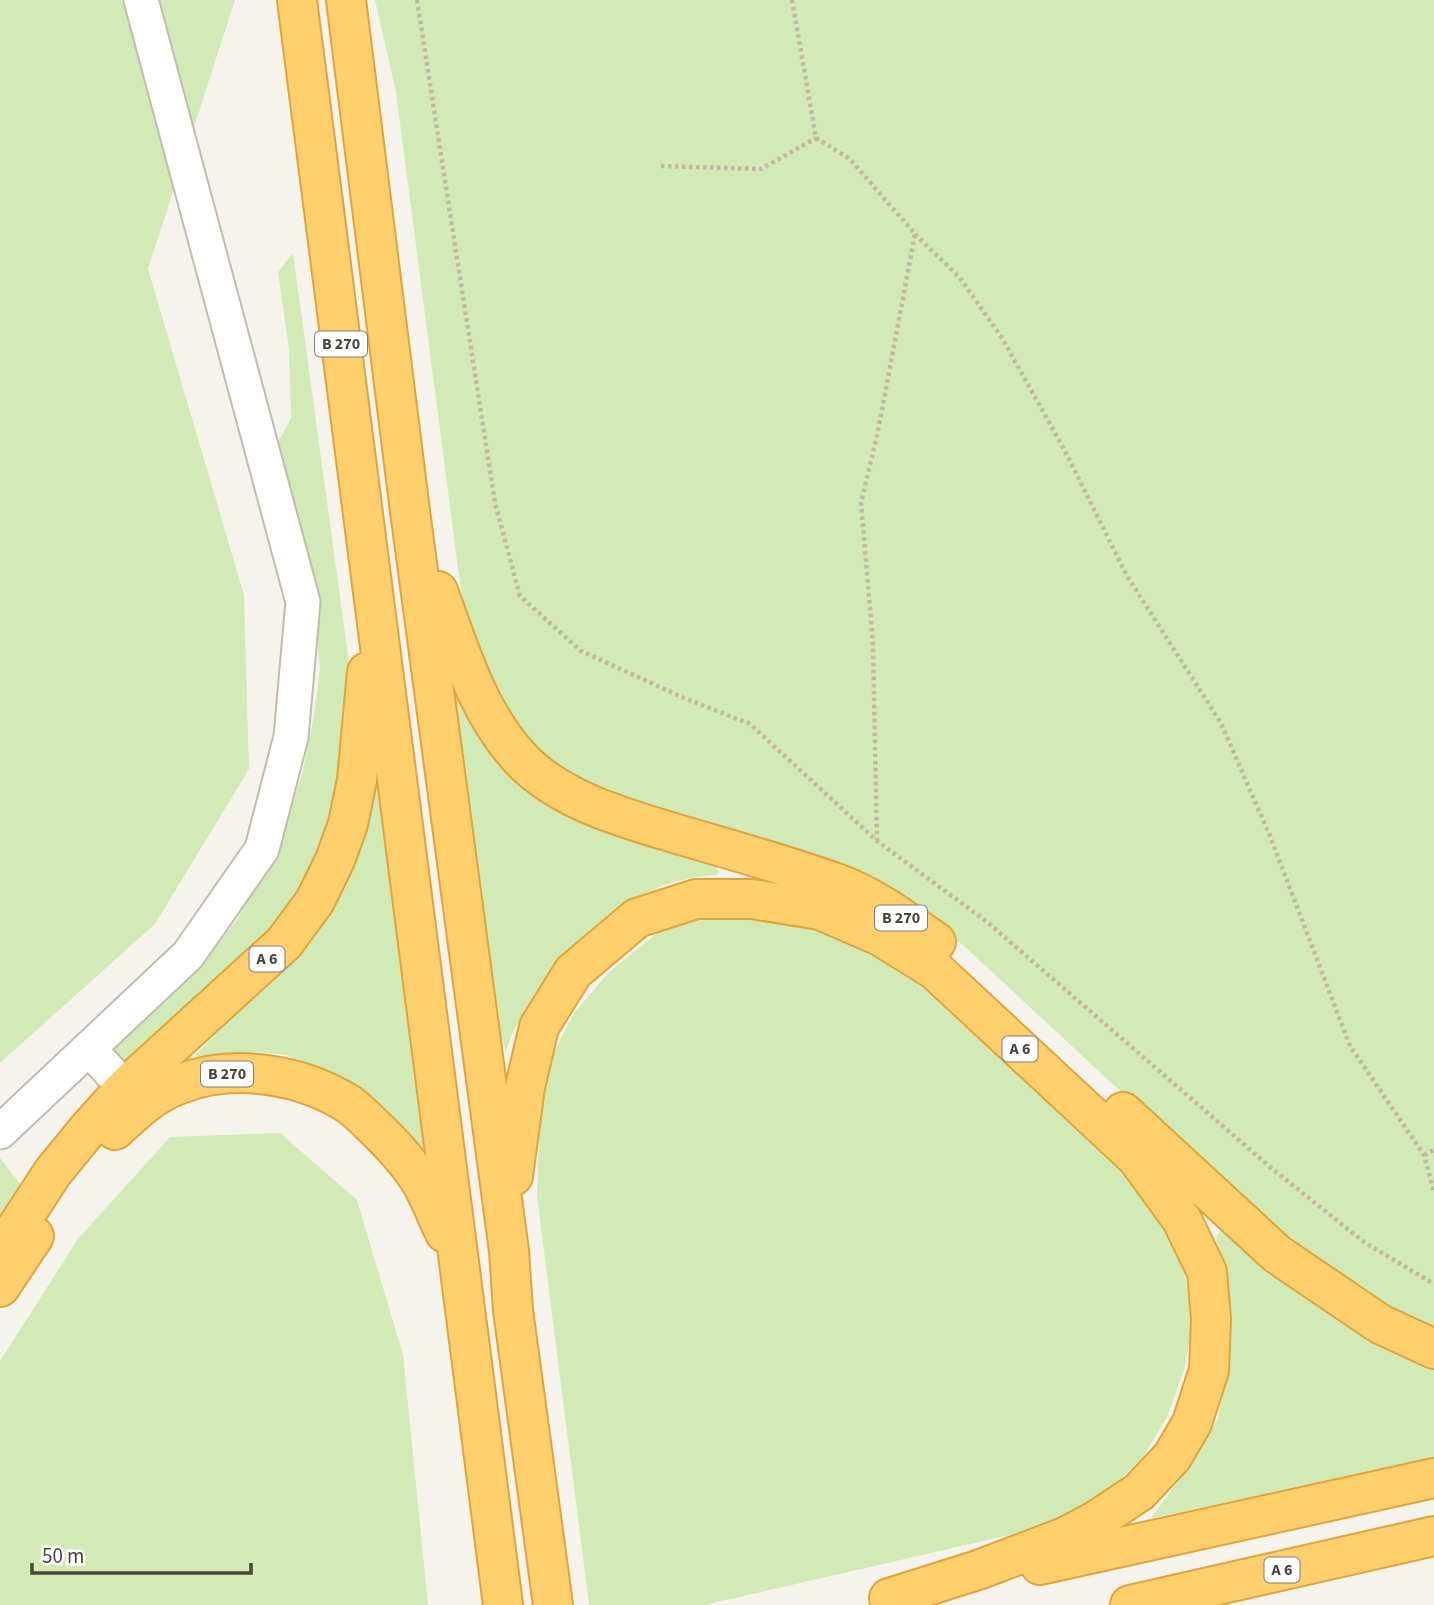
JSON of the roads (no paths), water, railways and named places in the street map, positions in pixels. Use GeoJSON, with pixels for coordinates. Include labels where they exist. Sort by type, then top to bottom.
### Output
{"type":"FeatureCollection","features":[{"type":"Feature","properties":{"kind":"highway","name":"B 270"},"geometry":{"type":"LineString","coordinates":[[297,0],[503,1605]]}},
{"type":"Feature","properties":{"kind":"highway","name":"B 270"},"geometry":{"type":"LineString","coordinates":[[346,0],[553,1605]]}},
{"type":"Feature","properties":{"kind":"highway","name":"B 270"},"geometry":{"type":"LineString","coordinates":[[410,511],[459,652],[487,713],[519,757],[547,780],[600,811],[839,884],[888,909],[953,954],[1277,1254],[1380,1324],[1434,1349]]}},
{"type":"Feature","properties":{"kind":"highway","name":"A 6"},"geometry":{"type":"LineString","coordinates":[[0,1253],[53,1172],[89,1128],[133,1097],[285,943],[315,901],[335,860],[348,824],[357,780],[372,586]]}},
{"type":"Feature","properties":{"kind":"highway","name":"A 6"},"geometry":{"type":"LineString","coordinates":[[509,1251],[514,1158],[525,1087],[539,1027],[573,972],[637,918],[696,899],[752,899],[820,910],[880,936],[935,970],[1137,1158],[1182,1220],[1207,1272],[1211,1319],[1209,1370],[1192,1423],[1171,1457],[1139,1492],[1097,1520],[1065,1537],[978,1570],[873,1602]]}},
{"type":"Feature","properties":{"kind":"highway","name":"B 270"},"geometry":{"type":"LineString","coordinates":[[0,1287],[66,1187],[104,1140],[133,1097],[207,1076],[277,1076],[315,1087],[351,1106],[392,1144],[421,1183],[459,1263]]}},
{"type":"Feature","properties":{"kind":"highway"},"geometry":{"type":"LineString","coordinates":[[873,1602],[1434,1478]]}},
{"type":"Feature","properties":{"kind":"highway","name":"A 6"},"geometry":{"type":"LineString","coordinates":[[1130,1605],[1434,1536]]}},
{"type":"Feature","properties":{"kind":"street"},"geometry":{"type":"LineString","coordinates":[[0,1132],[188,955],[262,849],[290,737],[303,602],[141,0]]}},
{"type":"Feature","properties":{"kind":"street"},"geometry":{"type":"LineString","coordinates":[[89,1049],[133,1097]]}}]}
